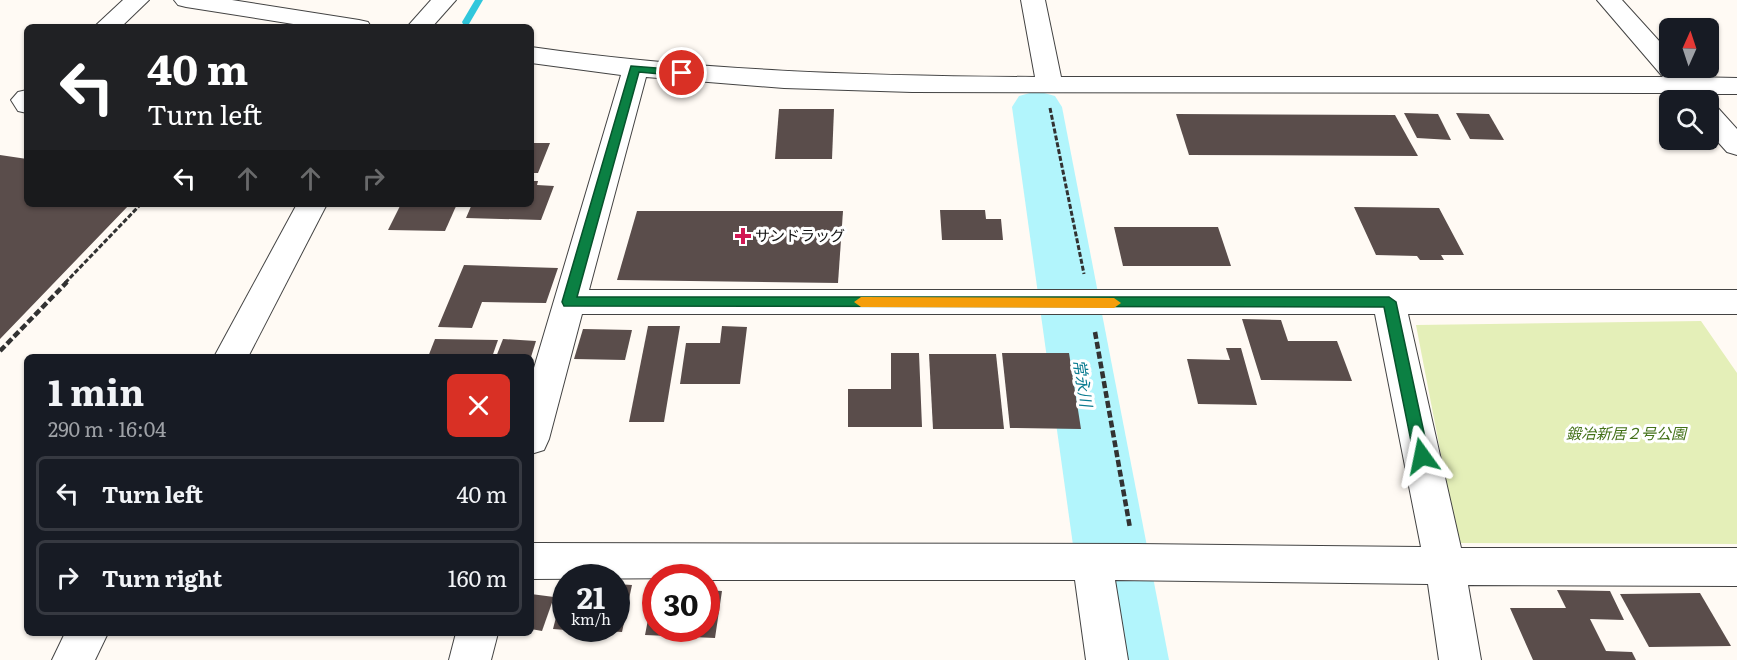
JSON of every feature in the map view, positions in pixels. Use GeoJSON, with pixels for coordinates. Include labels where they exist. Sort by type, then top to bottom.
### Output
{"type":"FeatureCollection","features":[{"type":"Feature","properties":{"kind":"street"},"geometry":{"type":"LineString","coordinates":[[109,24],[137,0]]}},
{"type":"Feature","properties":{"kind":"street"},"geometry":{"type":"LineString","coordinates":[[186,0],[340,24]]}},
{"type":"Feature","properties":{"kind":"street"},"geometry":{"type":"LineString","coordinates":[[422,24],[444,0]]}},
{"type":"Feature","properties":{"kind":"street"},"geometry":{"type":"LineString","coordinates":[[1033,0],[1050,85]]}},
{"type":"Feature","properties":{"kind":"street"},"geometry":{"type":"LineString","coordinates":[[1609,0],[1687,90]]}},
{"type":"Feature","properties":{"kind":"street"},"geometry":{"type":"LineString","coordinates":[[534,55],[635,69],[856,84],[1659,93]]}},
{"type":"Feature","properties":{"kind":"street"},"geometry":{"type":"LineString","coordinates":[[534,429],[635,69]]}},
{"type":"Feature","properties":{"kind":"street"},"geometry":{"type":"LineString","coordinates":[[1710,90],[1737,86]]}},
{"type":"Feature","properties":{"kind":"street"},"geometry":{"type":"LineString","coordinates":[[1719,126],[1737,146]]}},
{"type":"Feature","properties":{"kind":"street"},"geometry":{"type":"LineString","coordinates":[[233,354],[310,207]]}},
{"type":"Feature","properties":{"kind":"street"},"geometry":{"type":"LineString","coordinates":[[569,302],[1737,302]]}},
{"type":"Feature","properties":{"kind":"street"},"geometry":{"type":"LineString","coordinates":[[1389,302],[1445,567],[1460,660]]}},
{"type":"Feature","properties":{"kind":"street"},"geometry":{"type":"LineString","coordinates":[[534,561],[1737,567]]}},
{"type":"Feature","properties":{"kind":"street"},"geometry":{"type":"LineString","coordinates":[[1107,660],[1110,563]]}},
{"type":"Feature","properties":{"kind":"street"},"geometry":{"type":"LineString","coordinates":[[73,660],[85,636]]}},
{"type":"Feature","properties":{"kind":"street"},"geometry":{"type":"LineString","coordinates":[[470,660],[476,636]]}},
{"type":"Feature","properties":{"kind":"path"},"geometry":{"type":"LineString","coordinates":[[0,351],[138,207]]}},
{"type":"Feature","properties":{"kind":"green space","name":"鍛冶新居２号公園"},"geometry":{"type":"Polygon","coordinates":[[[1701,321],[1737,373],[1737,544],[1458,543],[1416,325],[1701,321]]]}},
{"type":"Feature","properties":{"kind":"building"},"geometry":{"type":"Polygon","coordinates":[[[779,109],[834,109],[832,159],[775,159],[779,109]]]}},
{"type":"Feature","properties":{"kind":"building"},"geometry":{"type":"Polygon","coordinates":[[[1404,113],[1438,114],[1451,140],[1417,138],[1404,113]]]}},
{"type":"Feature","properties":{"kind":"building"},"geometry":{"type":"Polygon","coordinates":[[[1456,113],[1489,114],[1504,140],[1470,139],[1456,113]]]}},
{"type":"Feature","properties":{"kind":"building"},"geometry":{"type":"Polygon","coordinates":[[[1176,114],[1395,115],[1418,156],[1189,155],[1176,114]]]}},
{"type":"Feature","properties":{"kind":"building"},"geometry":{"type":"Polygon","coordinates":[[[534,143],[550,143],[538,173],[534,173],[534,143]]]}},
{"type":"Feature","properties":{"kind":"building"},"geometry":{"type":"Polygon","coordinates":[[[0,155],[24,159],[24,207],[127,207],[0,339],[0,155]]]}},
{"type":"Feature","properties":{"kind":"building"},"geometry":{"type":"Polygon","coordinates":[[[534,181],[538,181],[537,185],[554,186],[541,220],[466,218],[471,207],[534,207],[534,181]]]}},
{"type":"Feature","properties":{"kind":"building"},"geometry":{"type":"Polygon","coordinates":[[[400,207],[456,207],[445,231],[388,230],[400,207]]]}},
{"type":"Feature","properties":{"kind":"building"},"geometry":{"type":"Polygon","coordinates":[[[1354,207],[1439,208],[1464,255],[1441,255],[1444,260],[1420,260],[1417,256],[1376,255],[1354,207]]]}},
{"type":"Feature","properties":{"kind":"building"},"geometry":{"type":"Polygon","coordinates":[[[940,210],[985,210],[986,219],[1001,219],[1003,240],[942,240],[940,210]]]}},
{"type":"Feature","properties":{"kind":"building"},"geometry":{"type":"Polygon","coordinates":[[[637,211],[843,211],[838,283],[617,280],[637,211]]]}},
{"type":"Feature","properties":{"kind":"building"},"geometry":{"type":"Polygon","coordinates":[[[1114,227],[1218,227],[1231,266],[1123,266],[1114,227]]]}},
{"type":"Feature","properties":{"kind":"building"},"geometry":{"type":"Polygon","coordinates":[[[464,265],[558,268],[546,303],[482,302],[472,328],[438,327],[464,265]]]}},
{"type":"Feature","properties":{"kind":"building"},"geometry":{"type":"Polygon","coordinates":[[[1242,319],[1281,320],[1288,341],[1337,341],[1352,381],[1261,380],[1242,319]]]}},
{"type":"Feature","properties":{"kind":"building"},"geometry":{"type":"Polygon","coordinates":[[[648,326],[680,326],[664,422],[629,422],[648,326]]]}},
{"type":"Feature","properties":{"kind":"building"},"geometry":{"type":"Polygon","coordinates":[[[722,326],[747,327],[740,384],[680,384],[686,343],[720,343],[722,326]]]}},
{"type":"Feature","properties":{"kind":"building"},"geometry":{"type":"Polygon","coordinates":[[[583,329],[632,330],[625,360],[574,359],[583,329]]]}},
{"type":"Feature","properties":{"kind":"building"},"geometry":{"type":"Polygon","coordinates":[[[435,339],[498,340],[493,354],[429,354],[435,339]]]}},
{"type":"Feature","properties":{"kind":"building"},"geometry":{"type":"Polygon","coordinates":[[[503,339],[536,341],[532,354],[497,354],[503,339]]]}},
{"type":"Feature","properties":{"kind":"building"},"geometry":{"type":"Polygon","coordinates":[[[1226,348],[1241,348],[1257,405],[1198,404],[1187,359],[1230,360],[1226,348]]]}},
{"type":"Feature","properties":{"kind":"building"},"geometry":{"type":"Polygon","coordinates":[[[891,353],[919,353],[922,427],[848,427],[848,389],[891,389],[891,353]]]}},
{"type":"Feature","properties":{"kind":"building"},"geometry":{"type":"Polygon","coordinates":[[[1002,353],[1069,353],[1081,429],[1010,428],[1002,353]]]}},
{"type":"Feature","properties":{"kind":"building"},"geometry":{"type":"Polygon","coordinates":[[[929,354],[996,354],[1004,429],[933,429],[929,354]]]}},
{"type":"Feature","properties":{"kind":"building"},"geometry":{"type":"Polygon","coordinates":[[[1557,590],[1610,591],[1624,620],[1590,619],[1606,651],[1632,652],[1636,660],[1533,660],[1510,608],[1566,608],[1557,590]]]}},
{"type":"Feature","properties":{"kind":"building"},"geometry":{"type":"Polygon","coordinates":[[[1700,593],[1731,646],[1649,647],[1620,594],[1700,593]]]}},
{"type":"Feature","properties":{"kind":"building"},"geometry":{"type":"Polygon","coordinates":[[[534,594],[552,597],[542,631],[534,630],[534,594]]]}},
{"type":"Feature","properties":{"kind":"waterway"},"geometry":{"type":"LineString","coordinates":[[466,22],[479,0]]}},
{"type":"Feature","properties":{"kind":"waterway","name":"常永川"},"geometry":{"type":"LineString","coordinates":[[1037,107],[1129,660]]}},
{"type":"Feature","properties":{"kind":"slow traffic"},"geometry":{"type":"LineString","coordinates":[[861,302],[1114,303]]}},
{"type":"Feature","properties":{"kind":"place","name":"サンドラッグ"},"geometry":{"type":"Point","coordinates":[743,236]}},
{"type":"Feature","properties":{"kind":"route"},"geometry":{"type":"LineString","coordinates":[[682,73],[635,69],[569,302],[1389,302],[1422,456]]}}]}
